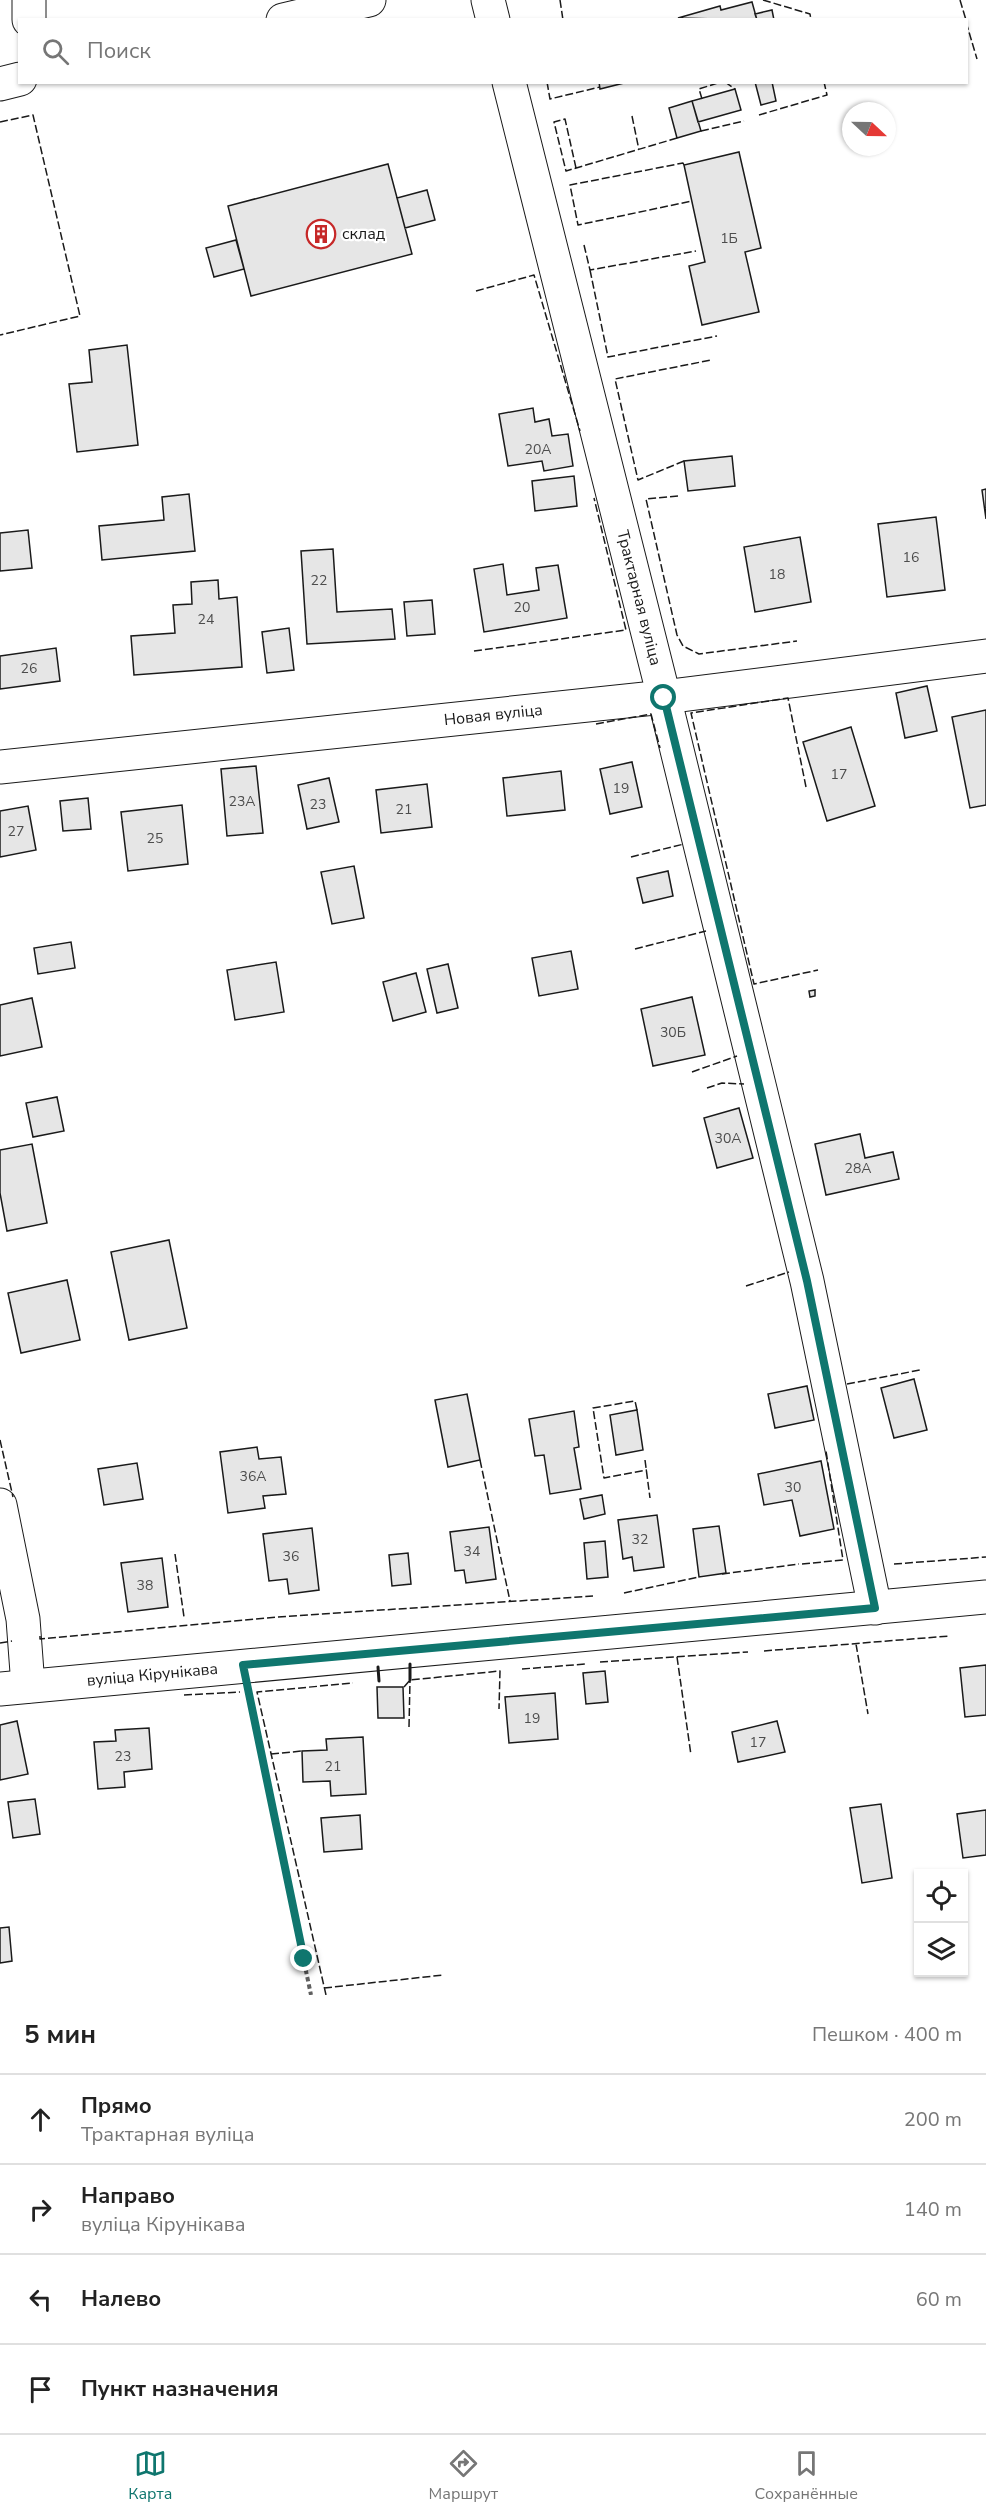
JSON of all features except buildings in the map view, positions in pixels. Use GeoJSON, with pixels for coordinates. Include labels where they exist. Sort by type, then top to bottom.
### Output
{"type":"FeatureCollection","features":[{"type":"Feature","properties":{"kind":"street"},"geometry":{"type":"LineString","coordinates":[[29,0],[29,18]]}},
{"type":"Feature","properties":{"kind":"street"},"geometry":{"type":"LineString","coordinates":[[292,18],[369,0]]}},
{"type":"Feature","properties":{"kind":"street"},"geometry":{"type":"LineString","coordinates":[[488,0],[492,18]]}},
{"type":"Feature","properties":{"kind":"street"},"geometry":{"type":"LineString","coordinates":[[0,84],[18,80]]}},
{"type":"Feature","properties":{"kind":"street","name":"Трактарная вуліца"},"geometry":{"type":"LineString","coordinates":[[510,84],[664,698],[807,1281],[875,1608]]}},
{"type":"Feature","properties":{"kind":"street","name":"Новая вуліца"},"geometry":{"type":"LineString","coordinates":[[0,767],[664,698],[986,656]]}},
{"type":"Feature","properties":{"kind":"street"},"geometry":{"type":"LineString","coordinates":[[0,1504],[23,1619],[14,1688]]}},
{"type":"Feature","properties":{"kind":"street","name":"вуліца Кірунікава"},"geometry":{"type":"LineString","coordinates":[[14,1688],[986,1597]]}},
{"type":"Feature","properties":{"kind":"path"},"geometry":{"type":"LineString","coordinates":[[243,1665],[311,1995]]}},
{"type":"Feature","properties":{"kind":"fence"},"geometry":{"type":"LineString","coordinates":[[560,0],[563,18]]}},
{"type":"Feature","properties":{"kind":"fence"},"geometry":{"type":"LineString","coordinates":[[763,0],[810,14],[811,18]]}},
{"type":"Feature","properties":{"kind":"fence"},"geometry":{"type":"LineString","coordinates":[[960,0],[965,18]]}},
{"type":"Feature","properties":{"kind":"fence"},"geometry":{"type":"LineString","coordinates":[[968,29],[977,59]]}},
{"type":"Feature","properties":{"kind":"fence"},"geometry":{"type":"LineString","coordinates":[[547,84],[550,99],[600,87]]}},
{"type":"Feature","properties":{"kind":"fence"},"geometry":{"type":"LineString","coordinates":[[702,99],[699,89],[715,84]]}},
{"type":"Feature","properties":{"kind":"fence"},"geometry":{"type":"LineString","coordinates":[[728,84],[735,89]]}},
{"type":"Feature","properties":{"kind":"fence"},"geometry":{"type":"LineString","coordinates":[[759,115],[827,95],[824,84]]}},
{"type":"Feature","properties":{"kind":"fence"},"geometry":{"type":"LineString","coordinates":[[0,122],[33,115],[80,316],[0,335]]}},
{"type":"Feature","properties":{"kind":"fence"},"geometry":{"type":"LineString","coordinates":[[632,116],[639,150]]}},
{"type":"Feature","properties":{"kind":"fence"},"geometry":{"type":"LineString","coordinates":[[576,168],[565,119],[554,122],[566,171],[677,138]]}},
{"type":"Feature","properties":{"kind":"fence"},"geometry":{"type":"LineString","coordinates":[[701,131],[744,121]]}},
{"type":"Feature","properties":{"kind":"fence"},"geometry":{"type":"LineString","coordinates":[[684,165],[683,163],[570,185],[578,225],[692,201]]}},
{"type":"Feature","properties":{"kind":"fence"},"geometry":{"type":"LineString","coordinates":[[584,245],[590,270],[696,251]]}},
{"type":"Feature","properties":{"kind":"fence"},"geometry":{"type":"LineString","coordinates":[[590,270],[608,357],[717,336]]}},
{"type":"Feature","properties":{"kind":"fence"},"geometry":{"type":"LineString","coordinates":[[476,291],[534,275],[580,431]]}},
{"type":"Feature","properties":{"kind":"fence"},"geometry":{"type":"LineString","coordinates":[[684,461],[638,480],[615,379],[711,360]]}},
{"type":"Feature","properties":{"kind":"fence"},"geometry":{"type":"LineString","coordinates":[[678,496],[646,499],[677,635],[683,646],[699,654],[797,641]]}},
{"type":"Feature","properties":{"kind":"fence"},"geometry":{"type":"LineString","coordinates":[[474,651],[626,630],[594,498]]}},
{"type":"Feature","properties":{"kind":"fence"},"geometry":{"type":"LineString","coordinates":[[806,787],[788,698],[691,713],[754,984],[818,970]]}},
{"type":"Feature","properties":{"kind":"fence"},"geometry":{"type":"LineString","coordinates":[[596,724],[651,714],[660,748]]}},
{"type":"Feature","properties":{"kind":"fence"},"geometry":{"type":"LineString","coordinates":[[631,857],[684,844]]}},
{"type":"Feature","properties":{"kind":"fence"},"geometry":{"type":"LineString","coordinates":[[635,949],[706,931]]}},
{"type":"Feature","properties":{"kind":"fence"},"geometry":{"type":"LineString","coordinates":[[692,1072],[737,1056]]}},
{"type":"Feature","properties":{"kind":"fence"},"geometry":{"type":"LineString","coordinates":[[707,1088],[722,1083],[744,1084]]}},
{"type":"Feature","properties":{"kind":"fence"},"geometry":{"type":"LineString","coordinates":[[746,1286],[789,1272]]}},
{"type":"Feature","properties":{"kind":"fence"},"geometry":{"type":"LineString","coordinates":[[847,1384],[920,1370]]}},
{"type":"Feature","properties":{"kind":"fence"},"geometry":{"type":"LineString","coordinates":[[637,1410],[635,1401],[593,1408],[604,1478],[647,1470]]}},
{"type":"Feature","properties":{"kind":"fence"},"geometry":{"type":"LineString","coordinates":[[0,1440],[13,1497]]}},
{"type":"Feature","properties":{"kind":"fence"},"geometry":{"type":"LineString","coordinates":[[802,1564],[843,1560],[826,1451]]}},
{"type":"Feature","properties":{"kind":"fence"},"geometry":{"type":"LineString","coordinates":[[480,1460],[510,1601]]}},
{"type":"Feature","properties":{"kind":"fence"},"geometry":{"type":"LineString","coordinates":[[645,1460],[650,1498]]}},
{"type":"Feature","properties":{"kind":"fence"},"geometry":{"type":"LineString","coordinates":[[175,1554],[184,1617]]}},
{"type":"Feature","properties":{"kind":"fence"},"geometry":{"type":"LineString","coordinates":[[894,1564],[986,1557]]}},
{"type":"Feature","properties":{"kind":"fence"},"geometry":{"type":"LineString","coordinates":[[722,1574],[799,1564]]}},
{"type":"Feature","properties":{"kind":"fence"},"geometry":{"type":"LineString","coordinates":[[624,1593],[699,1577]]}},
{"type":"Feature","properties":{"kind":"fence"},"geometry":{"type":"LineString","coordinates":[[40,1636],[40,1639],[277,1617],[593,1596]]}},
{"type":"Feature","properties":{"kind":"fence"},"geometry":{"type":"LineString","coordinates":[[764,1651],[949,1636]]}},
{"type":"Feature","properties":{"kind":"fence"},"geometry":{"type":"LineString","coordinates":[[0,1643],[12,1641]]}},
{"type":"Feature","properties":{"kind":"fence"},"geometry":{"type":"LineString","coordinates":[[856,1644],[868,1714]]}},
{"type":"Feature","properties":{"kind":"fence"},"geometry":{"type":"LineString","coordinates":[[600,1662],[748,1652]]}},
{"type":"Feature","properties":{"kind":"fence"},"geometry":{"type":"LineString","coordinates":[[677,1657],[691,1755]]}},
{"type":"Feature","properties":{"kind":"fence"},"geometry":{"type":"LineString","coordinates":[[522,1669],[586,1664]]}},
{"type":"Feature","properties":{"kind":"fence"},"geometry":{"type":"LineString","coordinates":[[404,1687],[410,1680],[500,1671],[499,1709]]}},
{"type":"Feature","properties":{"kind":"fence"},"geometry":{"type":"LineString","coordinates":[[409,1727],[410,1680]]}},
{"type":"Feature","properties":{"kind":"fence"},"geometry":{"type":"LineString","coordinates":[[326,1995],[257,1692],[353,1683]]}},
{"type":"Feature","properties":{"kind":"fence"},"geometry":{"type":"LineString","coordinates":[[184,1695],[240,1692]]}},
{"type":"Feature","properties":{"kind":"fence"},"geometry":{"type":"LineString","coordinates":[[271,1754],[302,1751]]}},
{"type":"Feature","properties":{"kind":"fence"},"geometry":{"type":"LineString","coordinates":[[324,1988],[443,1975]]}},
{"type":"Feature","properties":{"kind":"wall"},"geometry":{"type":"LineString","coordinates":[[410,1664],[410,1680]]}},
{"type":"Feature","properties":{"kind":"wall"},"geometry":{"type":"LineString","coordinates":[[378,1667],[379,1681]]}},
{"type":"Feature","properties":{"kind":"place","name":"склад"},"geometry":{"type":"Point","coordinates":[321,234]}},
{"type":"Feature","properties":{"kind":"route"},"geometry":{"type":"LineString","coordinates":[[304,1959],[243,1665],[875,1608],[807,1281],[664,698]]}}]}
